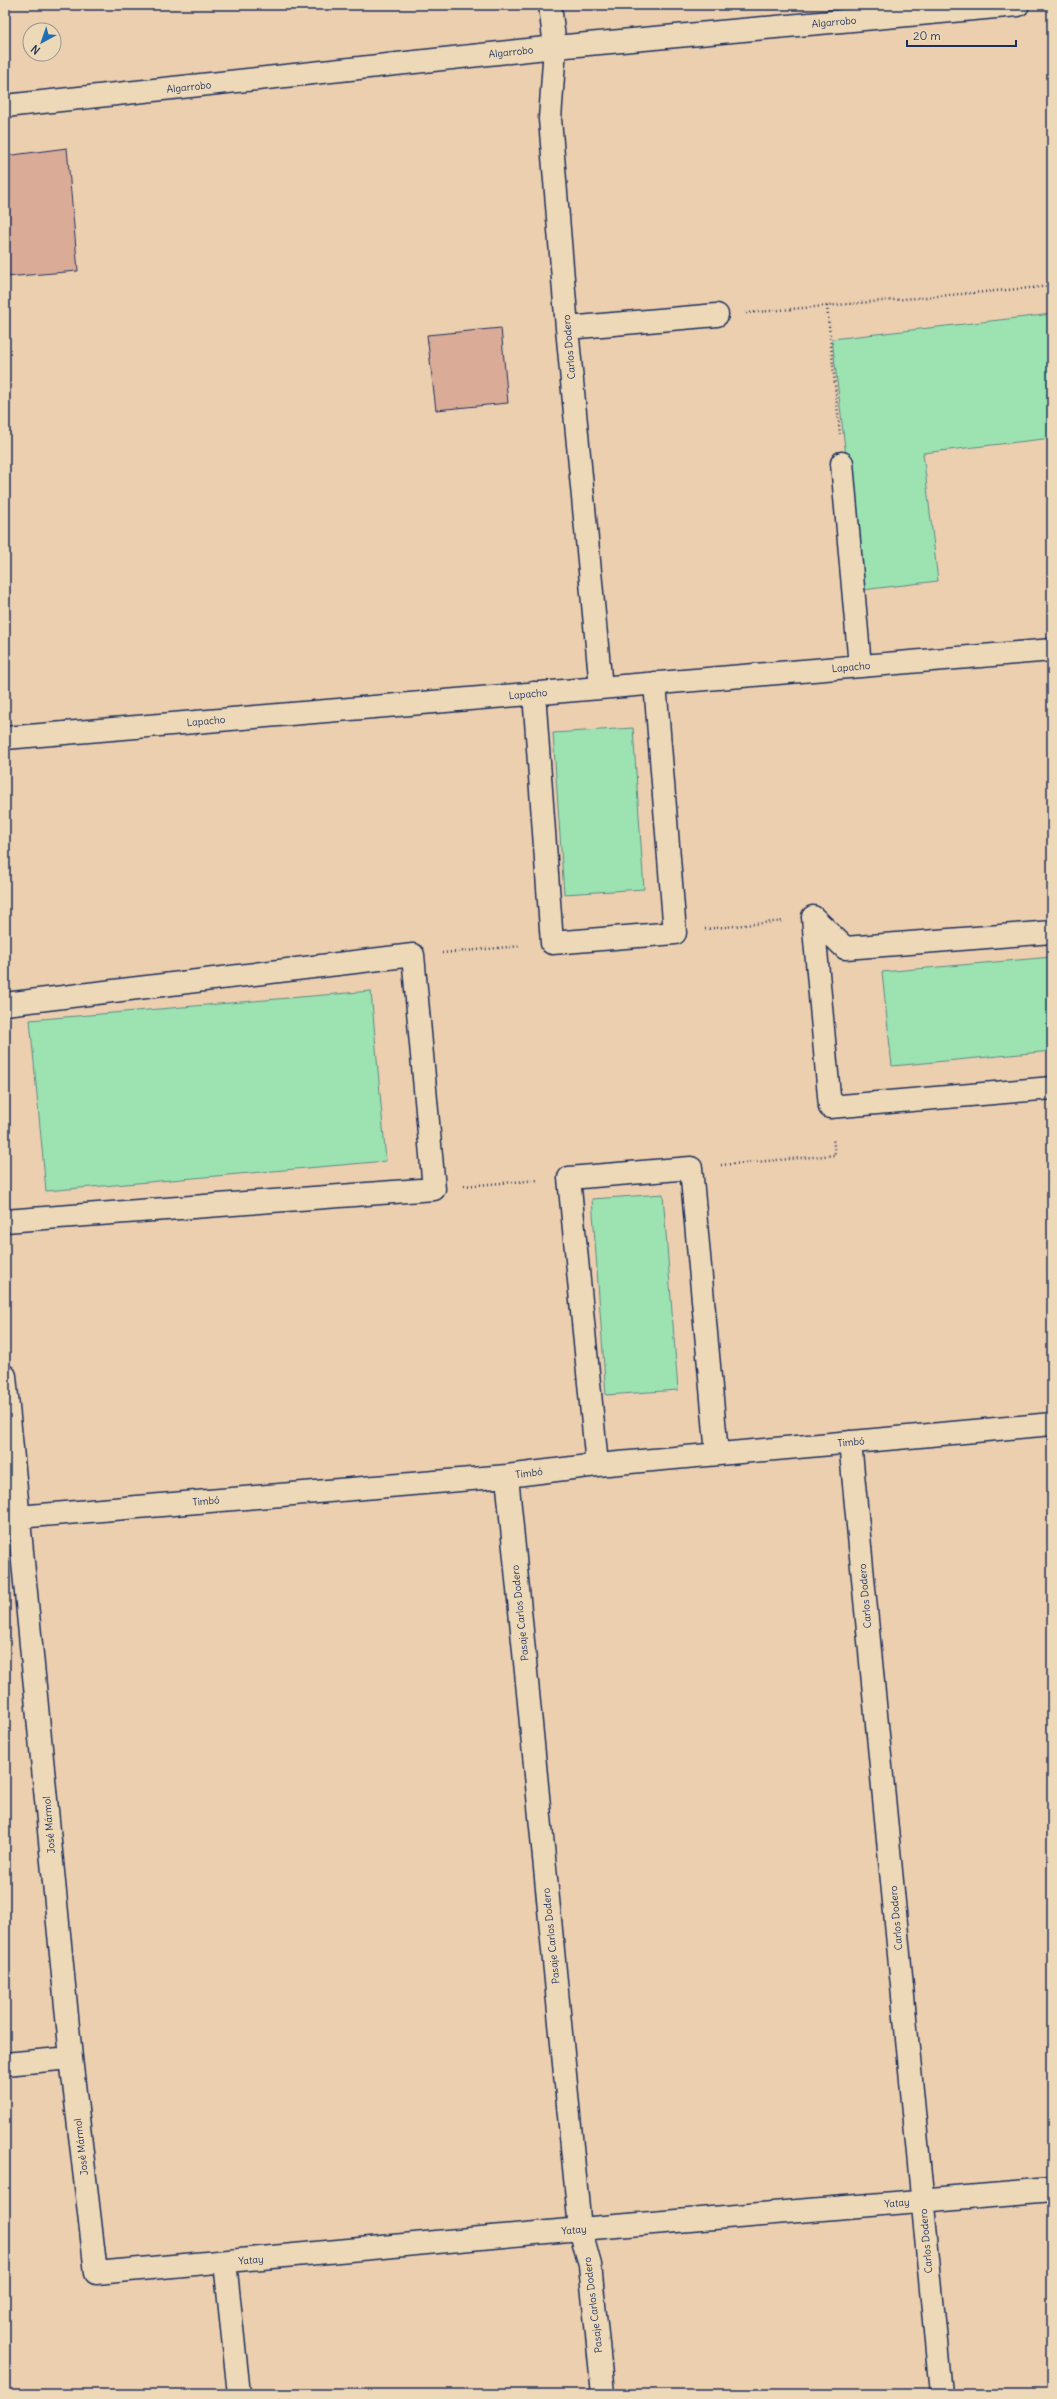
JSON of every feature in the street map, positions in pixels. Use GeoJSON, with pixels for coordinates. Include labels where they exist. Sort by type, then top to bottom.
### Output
{"type":"FeatureCollection","features":[{"type":"Feature","properties":{"kind":"street","name":"Carlos Dodero"},"geometry":{"type":"LineString","coordinates":[[550,5],[555,48],[550,119],[567,328],[601,688]]}},
{"type":"Feature","properties":{"kind":"street","name":"Algarrobo"},"geometry":{"type":"LineString","coordinates":[[5,106],[555,48],[1018,5]]}},
{"type":"Feature","properties":{"kind":"street"},"geometry":{"type":"LineString","coordinates":[[567,328],[718,315]]}},
{"type":"Feature","properties":{"kind":"street"},"geometry":{"type":"LineString","coordinates":[[842,463],[860,666]]}},
{"type":"Feature","properties":{"kind":"street","name":"Lapacho"},"geometry":{"type":"LineString","coordinates":[[5,738],[1052,650]]}},
{"type":"Feature","properties":{"kind":"street"},"geometry":{"type":"LineString","coordinates":[[534,693],[552,944],[675,933],[655,683]]}},
{"type":"Feature","properties":{"kind":"street"},"geometry":{"type":"LineString","coordinates":[[813,917],[845,948],[1052,932]]}},
{"type":"Feature","properties":{"kind":"street"},"geometry":{"type":"LineString","coordinates":[[813,917],[830,1108],[1052,1088]]}},
{"type":"Feature","properties":{"kind":"street"},"geometry":{"type":"LineString","coordinates":[[5,1004],[413,955],[434,1189],[5,1221]]}},
{"type":"Feature","properties":{"kind":"street"},"geometry":{"type":"LineString","coordinates":[[597,1465],[569,1178],[691,1168],[717,1454]]}},
{"type":"Feature","properties":{"kind":"street","name":"José Mármol"},"geometry":{"type":"LineString","coordinates":[[5,1376],[12,1518],[96,2273]]}},
{"type":"Feature","properties":{"kind":"street","name":"Timbó"},"geometry":{"type":"LineString","coordinates":[[12,1518],[507,1476],[597,1465],[1052,1424]]}},
{"type":"Feature","properties":{"kind":"street","name":"Carlos Dodero"},"geometry":{"type":"LineString","coordinates":[[850,1442],[941,2394]]}},
{"type":"Feature","properties":{"kind":"street","name":"Pasaje Carlos Dodero"},"geometry":{"type":"LineString","coordinates":[[507,1476],[580,2229],[590,2265],[603,2394]]}},
{"type":"Feature","properties":{"kind":"street"},"geometry":{"type":"LineString","coordinates":[[5,2064],[71,2058]]}},
{"type":"Feature","properties":{"kind":"street","name":"Yatay"},"geometry":{"type":"LineString","coordinates":[[96,2273],[580,2229],[1052,2190]]}},
{"type":"Feature","properties":{"kind":"street"},"geometry":{"type":"LineString","coordinates":[[225,2262],[239,2394]]}},
{"type":"Feature","properties":{"kind":"path"},"geometry":{"type":"LineString","coordinates":[[718,315],[1052,286]]}},
{"type":"Feature","properties":{"kind":"path"},"geometry":{"type":"LineString","coordinates":[[827,306],[842,463]]}},
{"type":"Feature","properties":{"kind":"path"},"geometry":{"type":"LineString","coordinates":[[675,933],[813,917]]}},
{"type":"Feature","properties":{"kind":"path"},"geometry":{"type":"LineString","coordinates":[[413,955],[552,944]]}},
{"type":"Feature","properties":{"kind":"path"},"geometry":{"type":"LineString","coordinates":[[691,1168],[835,1155],[830,1108]]}},
{"type":"Feature","properties":{"kind":"path"},"geometry":{"type":"LineString","coordinates":[[434,1189],[569,1178]]}},
{"type":"Feature","properties":{"kind":"green space"},"geometry":{"type":"Polygon","coordinates":[[[1052,314],[1052,438],[923,453],[938,581],[862,590],[832,339],[1052,314]]]}},
{"type":"Feature","properties":{"kind":"green space"},"geometry":{"type":"Polygon","coordinates":[[[633,728],[644,889],[564,894],[553,733],[633,728]]]}},
{"type":"Feature","properties":{"kind":"green space"},"geometry":{"type":"Polygon","coordinates":[[[1052,957],[1052,1051],[892,1066],[882,972],[1052,957]]]}},
{"type":"Feature","properties":{"kind":"green space"},"geometry":{"type":"Polygon","coordinates":[[[371,991],[386,1161],[46,1191],[30,1020],[371,991]]]}},
{"type":"Feature","properties":{"kind":"green space"},"geometry":{"type":"Polygon","coordinates":[[[663,1194],[678,1390],[606,1395],[592,1199],[663,1194]]]}},
{"type":"Feature","properties":{"kind":"building"},"geometry":{"type":"Polygon","coordinates":[[[67,148],[78,271],[5,277],[5,156],[67,148]]]}},
{"type":"Feature","properties":{"kind":"building"},"geometry":{"type":"Polygon","coordinates":[[[501,328],[508,403],[436,410],[427,335],[501,328]]]}}]}
